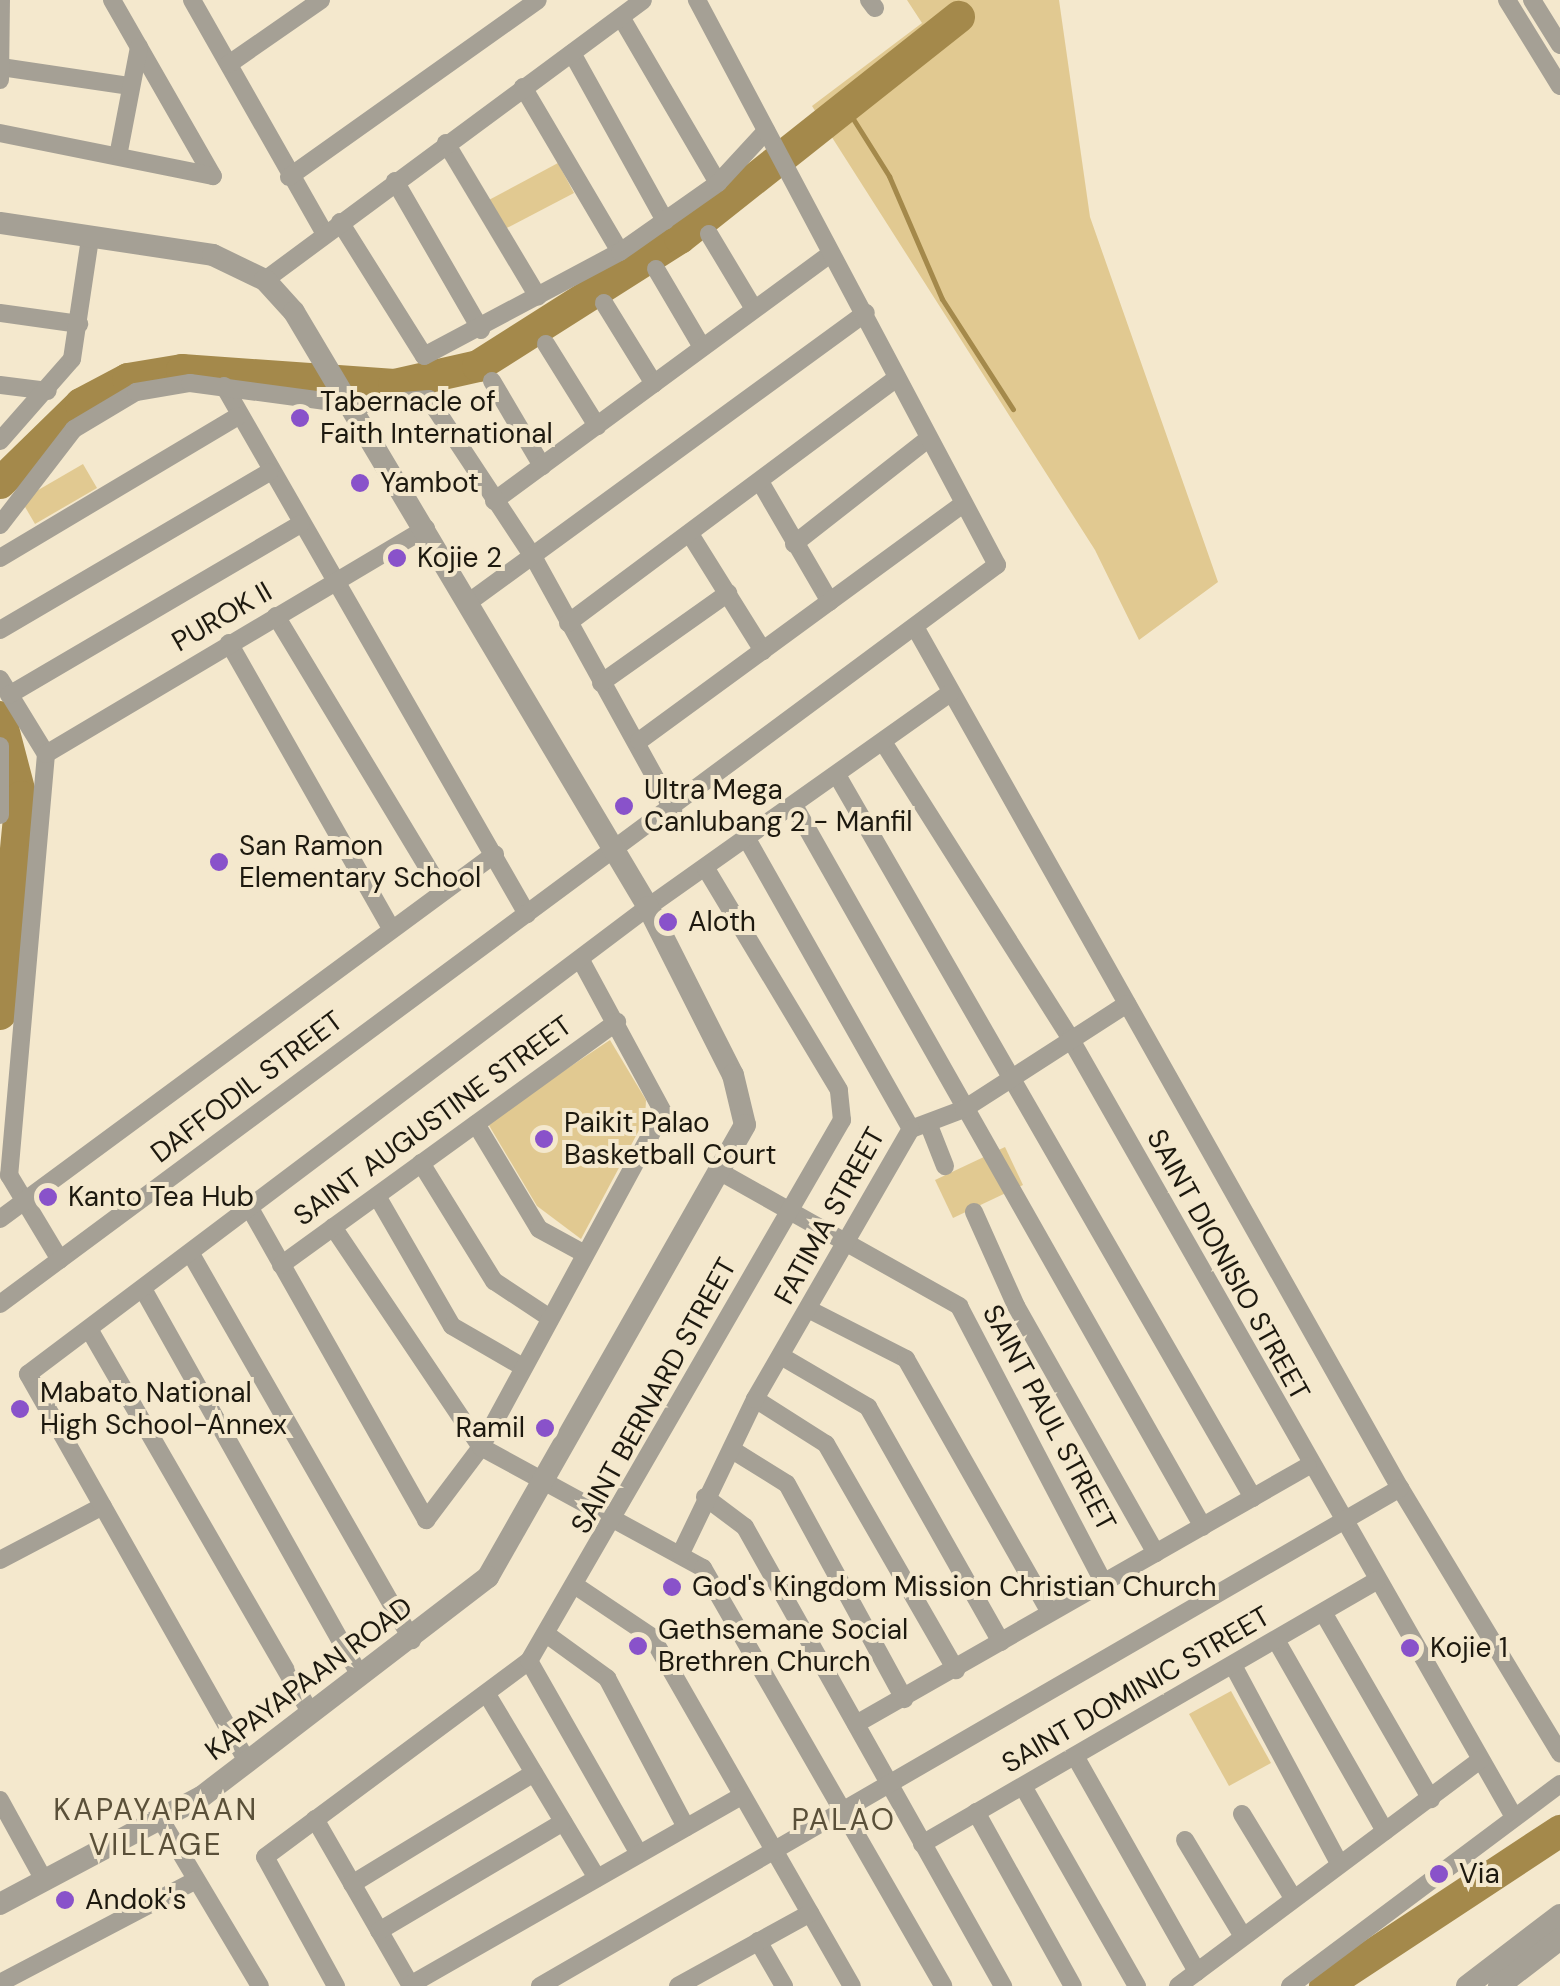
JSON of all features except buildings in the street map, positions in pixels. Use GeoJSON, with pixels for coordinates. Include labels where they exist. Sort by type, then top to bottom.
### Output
{"type":"FeatureCollection","features":[{"type":"Feature","properties":{"kind":"street"},"geometry":{"type":"LineString","coordinates":[[1,0],[1,73],[130,86]]}},
{"type":"Feature","properties":{"kind":"street"},"geometry":{"type":"LineString","coordinates":[[0,133],[118,151],[213,176],[112,0]]}},
{"type":"Feature","properties":{"kind":"street"},"geometry":{"type":"LineString","coordinates":[[192,0],[290,177],[332,228],[424,356],[481,330],[620,252],[718,184],[769,135]]}},
{"type":"Feature","properties":{"kind":"street"},"geometry":{"type":"LineString","coordinates":[[229,64],[321,0]]}},
{"type":"Feature","properties":{"kind":"street"},"geometry":{"type":"LineString","coordinates":[[290,177],[537,0]]}},
{"type":"Feature","properties":{"kind":"street"},"geometry":{"type":"LineString","coordinates":[[0,223],[213,255],[265,280],[643,0]]}},
{"type":"Feature","properties":{"kind":"street"},"geometry":{"type":"LineString","coordinates":[[639,741],[962,504],[866,313],[696,0]]}},
{"type":"Feature","properties":{"kind":"street"},"geometry":{"type":"LineString","coordinates":[[1508,0],[1560,86]]}},
{"type":"Feature","properties":{"kind":"street"},"geometry":{"type":"LineString","coordinates":[[1532,0],[1560,45]]}},
{"type":"Feature","properties":{"kind":"street"},"geometry":{"type":"LineString","coordinates":[[621,17],[718,184]]}},
{"type":"Feature","properties":{"kind":"street"},"geometry":{"type":"LineString","coordinates":[[118,151],[139,47]]}},
{"type":"Feature","properties":{"kind":"street"},"geometry":{"type":"LineString","coordinates":[[572,53],[665,220]]}},
{"type":"Feature","properties":{"kind":"street"},"geometry":{"type":"LineString","coordinates":[[523,87],[620,252]]}},
{"type":"Feature","properties":{"kind":"street"},"geometry":{"type":"LineString","coordinates":[[446,143],[538,297]]}},
{"type":"Feature","properties":{"kind":"street"},"geometry":{"type":"LineString","coordinates":[[394,181],[481,330]]}},
{"type":"Feature","properties":{"kind":"street"},"geometry":{"type":"LineString","coordinates":[[709,234],[754,309]]}},
{"type":"Feature","properties":{"kind":"street"},"geometry":{"type":"LineString","coordinates":[[0,442],[72,360],[90,239]]}},
{"type":"Feature","properties":{"kind":"street"},"geometry":{"type":"LineString","coordinates":[[494,500],[831,253]]}},
{"type":"Feature","properties":{"kind":"street"},"geometry":{"type":"LineString","coordinates":[[656,269],[702,347]]}},
{"type":"Feature","properties":{"kind":"street","name":"KAPAYAPAAN ROAD"},"geometry":{"type":"LineString","coordinates":[[0,1904],[161,1820],[248,1763],[412,1640],[488,1577],[552,1479],[724,1174],[745,1125],[743,1101],[648,908],[345,389],[265,280]]}},
{"type":"Feature","properties":{"kind":"street"},"geometry":{"type":"LineString","coordinates":[[604,303],[654,384]]}},
{"type":"Feature","properties":{"kind":"street"},"geometry":{"type":"LineString","coordinates":[[0,313],[79,324]]}},
{"type":"Feature","properties":{"kind":"street"},"geometry":{"type":"LineString","coordinates":[[470,602],[535,560],[866,313]]}},
{"type":"Feature","properties":{"kind":"street"},"geometry":{"type":"LineString","coordinates":[[546,344],[598,426]]}},
{"type":"Feature","properties":{"kind":"street"},"geometry":{"type":"LineString","coordinates":[[568,624],[762,485],[896,378]]}},
{"type":"Feature","properties":{"kind":"street"},"geometry":{"type":"LineString","coordinates":[[492,381],[542,466]]}},
{"type":"Feature","properties":{"kind":"street"},"geometry":{"type":"LineString","coordinates":[[0,385],[48,391]]}},
{"type":"Feature","properties":{"kind":"street"},"geometry":{"type":"LineString","coordinates":[[224,386],[333,585],[527,914]]}},
{"type":"Feature","properties":{"kind":"street"},"geometry":{"type":"LineString","coordinates":[[0,525],[50,454],[102,407],[155,388],[345,389],[430,400],[535,560],[601,683],[639,741],[673,810]]}},
{"type":"Feature","properties":{"kind":"street"},"geometry":{"type":"LineString","coordinates":[[0,558],[238,416]]}},
{"type":"Feature","properties":{"kind":"street"},"geometry":{"type":"LineString","coordinates":[[794,544],[928,439]]}},
{"type":"Feature","properties":{"kind":"street"},"geometry":{"type":"LineString","coordinates":[[0,630],[269,472]]}},
{"type":"Feature","properties":{"kind":"street"},"geometry":{"type":"LineString","coordinates":[[762,485],[830,602]]}},
{"type":"Feature","properties":{"kind":"street","name":"DAFFODIL STREET"},"geometry":{"type":"LineString","coordinates":[[0,1304],[673,810],[997,565],[962,504]]}},
{"type":"Feature","properties":{"kind":"street"},"geometry":{"type":"LineString","coordinates":[[60,1260],[9,1175],[46,754],[5,686],[301,524]]}},
{"type":"Feature","properties":{"kind":"street","name":"PUROK II"},"geometry":{"type":"LineString","coordinates":[[46,754],[426,528]]}},
{"type":"Feature","properties":{"kind":"street"},"geometry":{"type":"LineString","coordinates":[[690,534],[763,651]]}},
{"type":"Feature","properties":{"kind":"street"},"geometry":{"type":"LineString","coordinates":[[601,683],[728,593]]}},
{"type":"Feature","properties":{"kind":"street"},"geometry":{"type":"LineString","coordinates":[[276,616],[440,890]]}},
{"type":"Feature","properties":{"kind":"street"},"geometry":{"type":"LineString","coordinates":[[915,627],[1400,1488],[1560,1753]]}},
{"type":"Feature","properties":{"kind":"street"},"geometry":{"type":"LineString","coordinates":[[229,643],[390,926]]}},
{"type":"Feature","properties":{"kind":"street"},"geometry":{"type":"LineString","coordinates":[[248,1763],[28,1374],[252,1212],[648,908],[796,808],[837,775],[885,746],[950,693]]}},
{"type":"Feature","properties":{"kind":"street"},"geometry":{"type":"LineString","coordinates":[[0,746],[0,816]]}},
{"type":"Feature","properties":{"kind":"street","name":"SAINT DIONISIO STREET"},"geometry":{"type":"LineString","coordinates":[[885,746],[1070,1038],[1308,1466],[1514,1816]]}},
{"type":"Feature","properties":{"kind":"street"},"geometry":{"type":"LineString","coordinates":[[837,775],[1253,1498]]}},
{"type":"Feature","properties":{"kind":"street"},"geometry":{"type":"LineString","coordinates":[[796,808],[1203,1527]]}},
{"type":"Feature","properties":{"kind":"street"},"geometry":{"type":"LineString","coordinates":[[747,839],[945,1166]]}},
{"type":"Feature","properties":{"kind":"street"},"geometry":{"type":"LineString","coordinates":[[0,1219],[390,926],[495,854]]}},
{"type":"Feature","properties":{"kind":"street","name":"SAINT BERNARD STREET"},"geometry":{"type":"LineString","coordinates":[[336,1986],[266,1857],[488,1696],[530,1661],[579,1588],[842,1120],[842,1097],[706,869]]}},
{"type":"Feature","properties":{"kind":"street"},"geometry":{"type":"LineString","coordinates":[[252,1212],[426,1520],[482,1447],[662,1112],[582,962]]}},
{"type":"Feature","properties":{"kind":"street","name":"FATIMA STREET"},"geometry":{"type":"LineString","coordinates":[[681,1553],[705,1497],[734,1451],[755,1399],[920,1128],[964,1110],[1127,1004]]}},
{"type":"Feature","properties":{"kind":"street","name":"SAINT AUGUSTINE STREET"},"geometry":{"type":"LineString","coordinates":[[280,1265],[617,1022]]}},
{"type":"Feature","properties":{"kind":"street"},"geometry":{"type":"LineString","coordinates":[[476,1124],[539,1228],[584,1254]]}},
{"type":"Feature","properties":{"kind":"street"},"geometry":{"type":"LineString","coordinates":[[421,1163],[494,1281],[550,1318]]}},
{"type":"Feature","properties":{"kind":"street","name":"SAINT PAUL STREET"},"geometry":{"type":"LineString","coordinates":[[724,1174],[793,1206],[959,1306],[1103,1582]]}},
{"type":"Feature","properties":{"kind":"street"},"geometry":{"type":"LineString","coordinates":[[376,1196],[452,1326],[522,1368]]}},
{"type":"Feature","properties":{"kind":"street"},"geometry":{"type":"LineString","coordinates":[[974,1212],[1016,1306],[1156,1553]]}},
{"type":"Feature","properties":{"kind":"street"},"geometry":{"type":"LineString","coordinates":[[333,1227],[482,1447],[552,1479],[703,1568],[943,1986]]}},
{"type":"Feature","properties":{"kind":"street"},"geometry":{"type":"LineString","coordinates":[[191,1254],[412,1640]]}},
{"type":"Feature","properties":{"kind":"street"},"geometry":{"type":"LineString","coordinates":[[143,1290],[360,1676]]}},
{"type":"Feature","properties":{"kind":"street"},"geometry":{"type":"LineString","coordinates":[[810,1310],[906,1359],[1050,1612]]}},
{"type":"Feature","properties":{"kind":"street"},"geometry":{"type":"LineString","coordinates":[[89,1330],[311,1714]]}},
{"type":"Feature","properties":{"kind":"street"},"geometry":{"type":"LineString","coordinates":[[781,1356],[868,1407],[1001,1642]]}},
{"type":"Feature","properties":{"kind":"street"},"geometry":{"type":"LineString","coordinates":[[755,1399],[826,1444],[956,1670]]}},
{"type":"Feature","properties":{"kind":"street"},"geometry":{"type":"LineString","coordinates":[[734,1451],[787,1484],[904,1698]]}},
{"type":"Feature","properties":{"kind":"street"},"geometry":{"type":"LineString","coordinates":[[856,1724],[1308,1466]]}},
{"type":"Feature","properties":{"kind":"street"},"geometry":{"type":"LineString","coordinates":[[540,1986],[1400,1488]]}},
{"type":"Feature","properties":{"kind":"street"},"geometry":{"type":"LineString","coordinates":[[705,1497],[745,1527],[1003,1986]]}},
{"type":"Feature","properties":{"kind":"street"},"geometry":{"type":"LineString","coordinates":[[0,1560],[102,1506]]}},
{"type":"Feature","properties":{"kind":"street","name":"SAINT DOMINIC STREET"},"geometry":{"type":"LineString","coordinates":[[922,1844],[1235,1669],[1276,1640],[1376,1582]]}},
{"type":"Feature","properties":{"kind":"street"},"geometry":{"type":"LineString","coordinates":[[579,1588],[652,1636],[852,1986]]}},
{"type":"Feature","properties":{"kind":"street"},"geometry":{"type":"LineString","coordinates":[[1324,1614],[1431,1799]]}},
{"type":"Feature","properties":{"kind":"street"},"geometry":{"type":"LineString","coordinates":[[548,1636],[607,1678],[686,1827]]}},
{"type":"Feature","properties":{"kind":"street"},"geometry":{"type":"LineString","coordinates":[[1276,1640],[1385,1831]]}},
{"type":"Feature","properties":{"kind":"street"},"geometry":{"type":"LineString","coordinates":[[530,1661],[639,1854]]}},
{"type":"Feature","properties":{"kind":"street"},"geometry":{"type":"LineString","coordinates":[[1235,1669],[1338,1863]]}},
{"type":"Feature","properties":{"kind":"street"},"geometry":{"type":"LineString","coordinates":[[488,1696],[596,1878]]}},
{"type":"Feature","properties":{"kind":"street"},"geometry":{"type":"LineString","coordinates":[[1075,1756],[1197,1972]]}},
{"type":"Feature","properties":{"kind":"street"},"geometry":{"type":"LineString","coordinates":[[1178,1986],[1480,1760]]}},
{"type":"Feature","properties":{"kind":"street"},"geometry":{"type":"LineString","coordinates":[[352,1884],[534,1773]]}},
{"type":"Feature","properties":{"kind":"street"},"geometry":{"type":"LineString","coordinates":[[1290,1986],[1560,1784]]}},
{"type":"Feature","properties":{"kind":"street"},"geometry":{"type":"LineString","coordinates":[[1024,1788],[1137,1986]]}},
{"type":"Feature","properties":{"kind":"street"},"geometry":{"type":"LineString","coordinates":[[315,1818],[411,1985],[742,1796]]}},
{"type":"Feature","properties":{"kind":"street"},"geometry":{"type":"LineString","coordinates":[[0,1800],[44,1880]]}},
{"type":"Feature","properties":{"kind":"street"},"geometry":{"type":"LineString","coordinates":[[976,1812],[1073,1986]]}},
{"type":"Feature","properties":{"kind":"street"},"geometry":{"type":"LineString","coordinates":[[1242,1814],[1293,1898]]}},
{"type":"Feature","properties":{"kind":"street"},"geometry":{"type":"LineString","coordinates":[[161,1820],[260,1986]]}},
{"type":"Feature","properties":{"kind":"street"},"geometry":{"type":"LineString","coordinates":[[379,1930],[563,1822]]}},
{"type":"Feature","properties":{"kind":"street"},"geometry":{"type":"LineString","coordinates":[[1185,1840],[1242,1935]]}},
{"type":"Feature","properties":{"kind":"street"},"geometry":{"type":"LineString","coordinates":[[0,1983],[196,1880]]}},
{"type":"Feature","properties":{"kind":"street"},"geometry":{"type":"LineString","coordinates":[[678,1986],[708,1979],[758,1941],[810,1913]]}},
{"type":"Feature","properties":{"kind":"street"},"geometry":{"type":"LineString","coordinates":[[1468,1986],[1560,1915]]}},
{"type":"Feature","properties":{"kind":"street"},"geometry":{"type":"LineString","coordinates":[[1499,1986],[1560,1940]]}},
{"type":"Feature","properties":{"kind":"street"},"geometry":{"type":"LineString","coordinates":[[758,1941],[784,1986]]}},
{"type":"Feature","properties":{"kind":"shaded area"},"geometry":{"type":"Polygon","coordinates":[[[907,0],[1059,0],[1090,217],[1218,582],[1139,640],[1095,550],[812,106],[922,23],[907,0]]]}},
{"type":"Feature","properties":{"kind":"shaded area"},"geometry":{"type":"Polygon","coordinates":[[[558,163],[574,193],[503,230],[487,201],[558,163]]]}},
{"type":"Feature","properties":{"kind":"shaded area"},"geometry":{"type":"Polygon","coordinates":[[[83,464],[97,488],[35,524],[21,500],[83,464]]]}},
{"type":"Feature","properties":{"kind":"shaded area"},"geometry":{"type":"Polygon","coordinates":[[[610,1040],[646,1100],[645,1119],[581,1239],[537,1206],[487,1122],[610,1040]]]}},
{"type":"Feature","properties":{"kind":"shaded area"},"geometry":{"type":"Polygon","coordinates":[[[1005,1147],[1023,1185],[953,1218],[935,1180],[1005,1147]]]}},
{"type":"Feature","properties":{"kind":"shaded area"},"geometry":{"type":"Polygon","coordinates":[[[1231,1691],[1271,1763],[1229,1786],[1189,1714],[1231,1691]]]}},
{"type":"Feature","properties":{"kind":"waterway"},"geometry":{"type":"LineString","coordinates":[[0,483],[81,404],[128,379],[182,370],[394,385],[478,366],[680,238],[959,17]]}},
{"type":"Feature","properties":{"kind":"waterway"},"geometry":{"type":"LineString","coordinates":[[845,106],[889,176],[942,299],[1013,409]]}},
{"type":"Feature","properties":{"kind":"waterway"},"geometry":{"type":"LineString","coordinates":[[0,717],[21,797],[0,1014]]}},
{"type":"Feature","properties":{"kind":"waterway"},"geometry":{"type":"LineString","coordinates":[[1325,1986],[1560,1831]]}},
{"type":"Feature","properties":{"kind":"place","name":"Tabernacle of Faith International"},"geometry":{"type":"Point","coordinates":[300,418]}},
{"type":"Feature","properties":{"kind":"place","name":"Yambot"},"geometry":{"type":"Point","coordinates":[360,483]}},
{"type":"Feature","properties":{"kind":"place","name":"Kojie 2"},"geometry":{"type":"Point","coordinates":[397,558]}},
{"type":"Feature","properties":{"kind":"place","name":"Ultra Mega Canlubang 2 - Manfil"},"geometry":{"type":"Point","coordinates":[624,806]}},
{"type":"Feature","properties":{"kind":"place","name":"San Ramon Elementary School"},"geometry":{"type":"Point","coordinates":[219,862]}},
{"type":"Feature","properties":{"kind":"place","name":"Aloth"},"geometry":{"type":"Point","coordinates":[668,922]}},
{"type":"Feature","properties":{"kind":"place","name":"Paikit Palao Basketball Court"},"geometry":{"type":"Point","coordinates":[544,1139]}},
{"type":"Feature","properties":{"kind":"place","name":"Kanto Tea Hub"},"geometry":{"type":"Point","coordinates":[48,1197]}},
{"type":"Feature","properties":{"kind":"place","name":"Mabato National High School-Annex"},"geometry":{"type":"Point","coordinates":[20,1409]}},
{"type":"Feature","properties":{"kind":"place","name":"Ramil"},"geometry":{"type":"Point","coordinates":[545,1428]}},
{"type":"Feature","properties":{"kind":"place","name":"God's Kingdom Mission Christian Church"},"geometry":{"type":"Point","coordinates":[672,1587]}},
{"type":"Feature","properties":{"kind":"place","name":"Gethsemane Social Brethren Church"},"geometry":{"type":"Point","coordinates":[638,1646]}},
{"type":"Feature","properties":{"kind":"place","name":"Kojie 1"},"geometry":{"type":"Point","coordinates":[1410,1648]}},
{"type":"Feature","properties":{"kind":"place","name":"Via"},"geometry":{"type":"Point","coordinates":[1439,1874]}},
{"type":"Feature","properties":{"kind":"place","name":"Andok's"},"geometry":{"type":"Point","coordinates":[65,1900]}},
{"type":"Feature","properties":{"kind":"district","name":"PALAO"},"geometry":{"type":"Point","coordinates":[844,1820]}},
{"type":"Feature","properties":{"kind":"district","name":"KAPAYAPAAN VILLAGE"},"geometry":{"type":"Point","coordinates":[156,1827]}}]}
